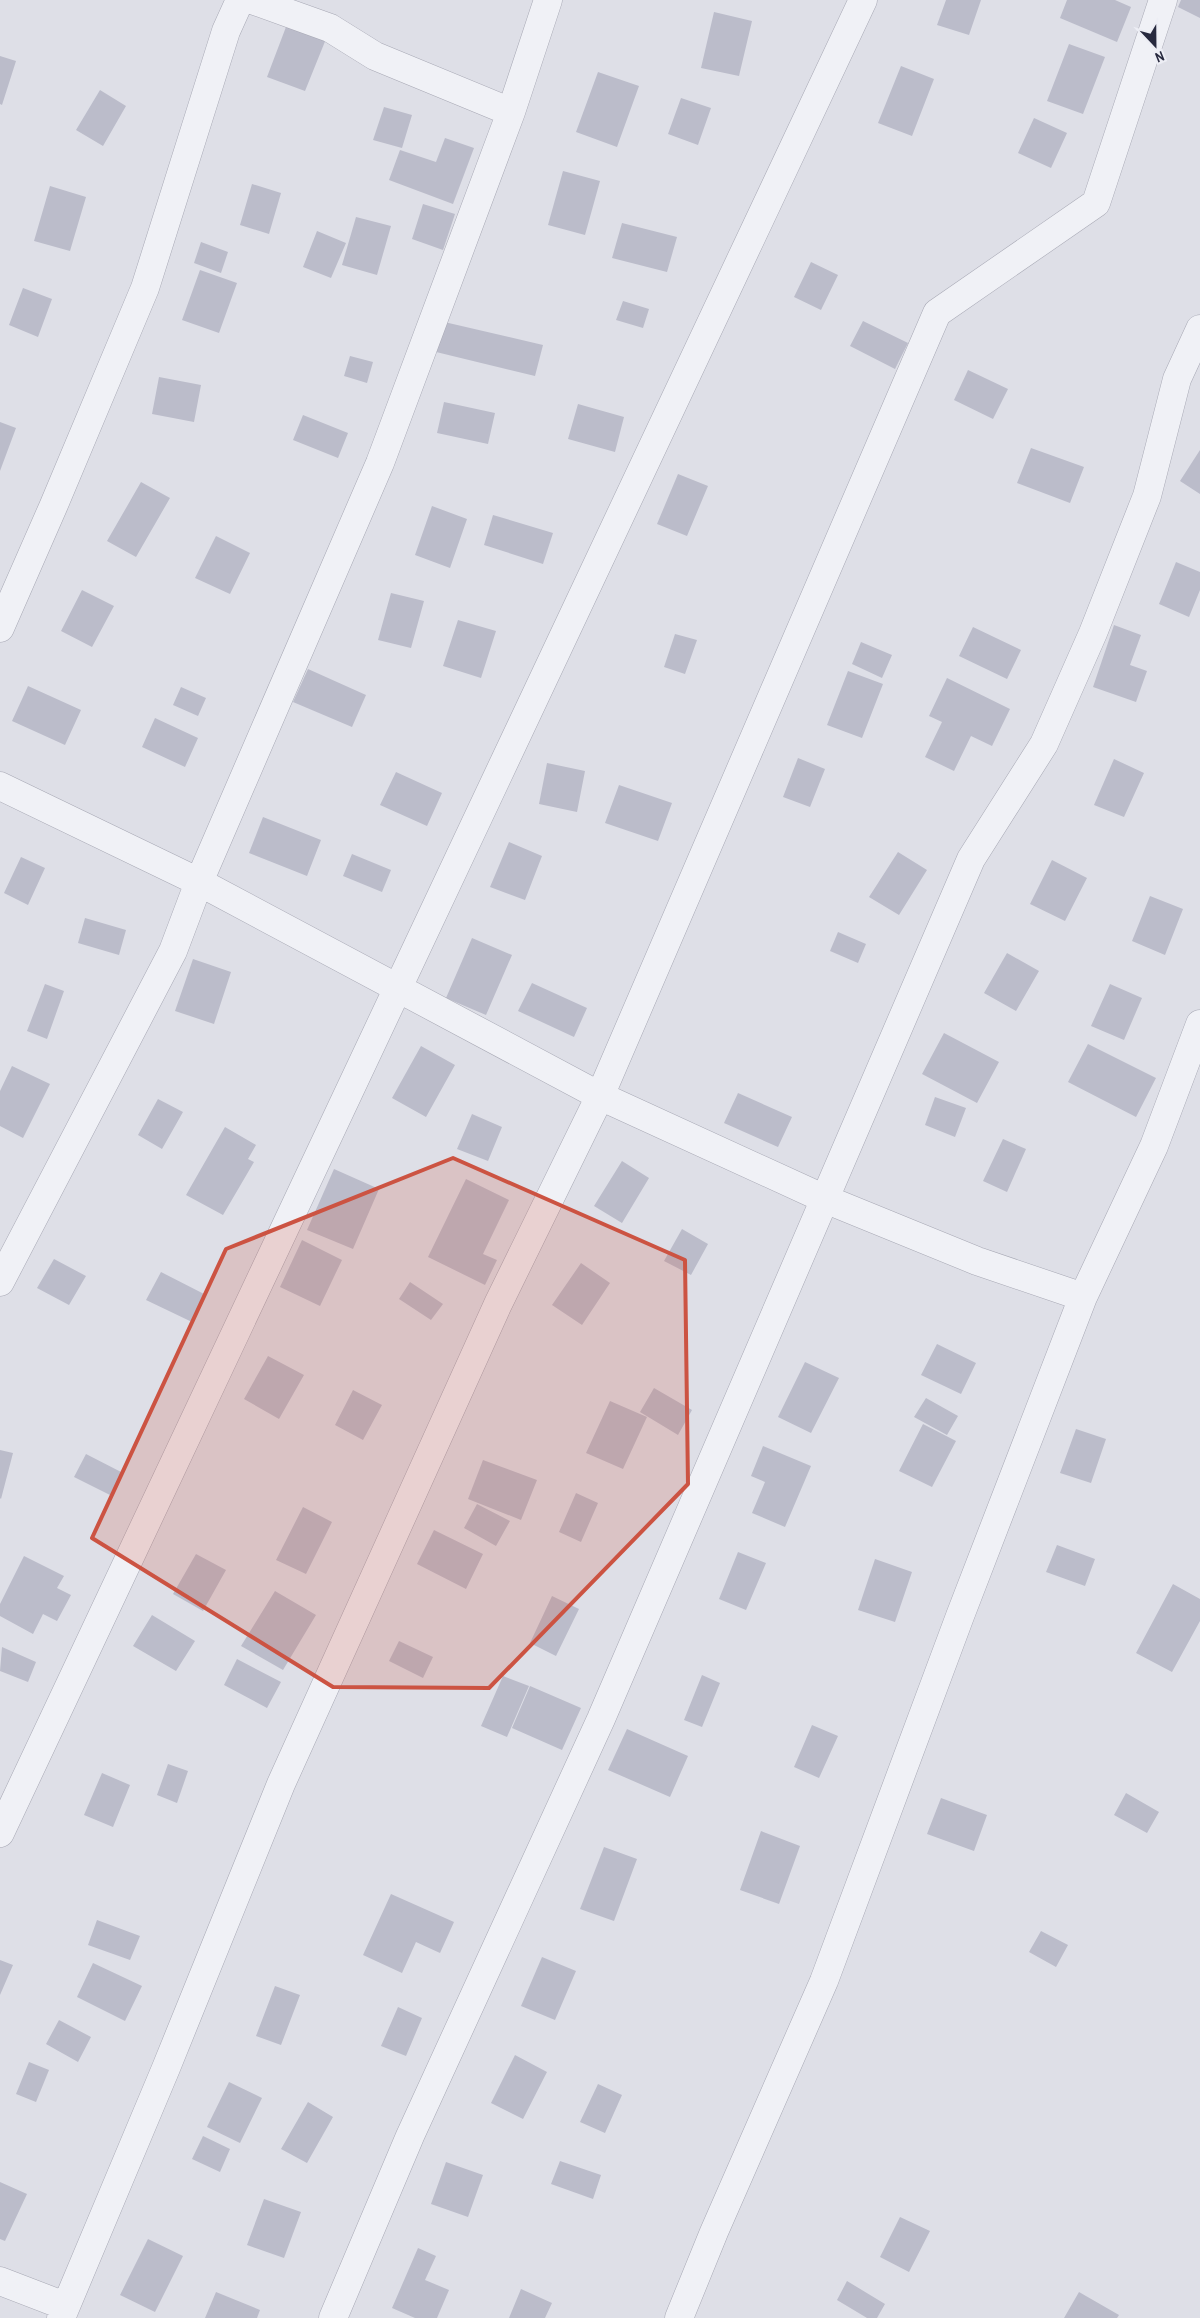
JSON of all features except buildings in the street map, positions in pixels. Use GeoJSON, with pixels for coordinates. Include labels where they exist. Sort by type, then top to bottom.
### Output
{"type":"FeatureCollection","features":[{"type":"Feature","properties":{"kind":"street"},"geometry":{"type":"LineString","coordinates":[[0,628],[53,507],[144,288],[226,31],[240,0]]}},
{"type":"Feature","properties":{"kind":"street"},"geometry":{"type":"LineString","coordinates":[[252,0],[330,28],[375,56],[511,112]]}},
{"type":"Feature","properties":{"kind":"street"},"geometry":{"type":"LineString","coordinates":[[0,1282],[173,951],[199,882],[380,463],[511,112],[548,0]]}},
{"type":"Feature","properties":{"kind":"street"},"geometry":{"type":"LineString","coordinates":[[0,1833],[863,0]]}},
{"type":"Feature","properties":{"kind":"street"},"geometry":{"type":"LineString","coordinates":[[0,2281],[63,2312],[166,2068],[281,1784],[498,1304],[600,1096],[937,313],[1096,202],[1163,0]]}},
{"type":"Feature","properties":{"kind":"street"},"geometry":{"type":"LineString","coordinates":[[333,2318],[410,2136],[601,1719],[971,859],[1044,744],[1093,633],[1147,496],[1177,380],[1200,329]]}},
{"type":"Feature","properties":{"kind":"street"},"geometry":{"type":"LineString","coordinates":[[0,786],[199,882],[600,1096],[826,1199],[978,1261],[1083,1297]]}},
{"type":"Feature","properties":{"kind":"street"},"geometry":{"type":"LineString","coordinates":[[679,2318],[714,2232],[824,1981],[960,1616],[1083,1297],[1154,1146],[1200,1024]]}},
{"type":"Feature","properties":{"kind":"highlighted area"},"geometry":{"type":"Polygon","coordinates":[[[453,1158],[685,1260],[688,1484],[489,1688],[333,1687],[92,1538],[226,1249],[453,1158]]]}}]}
